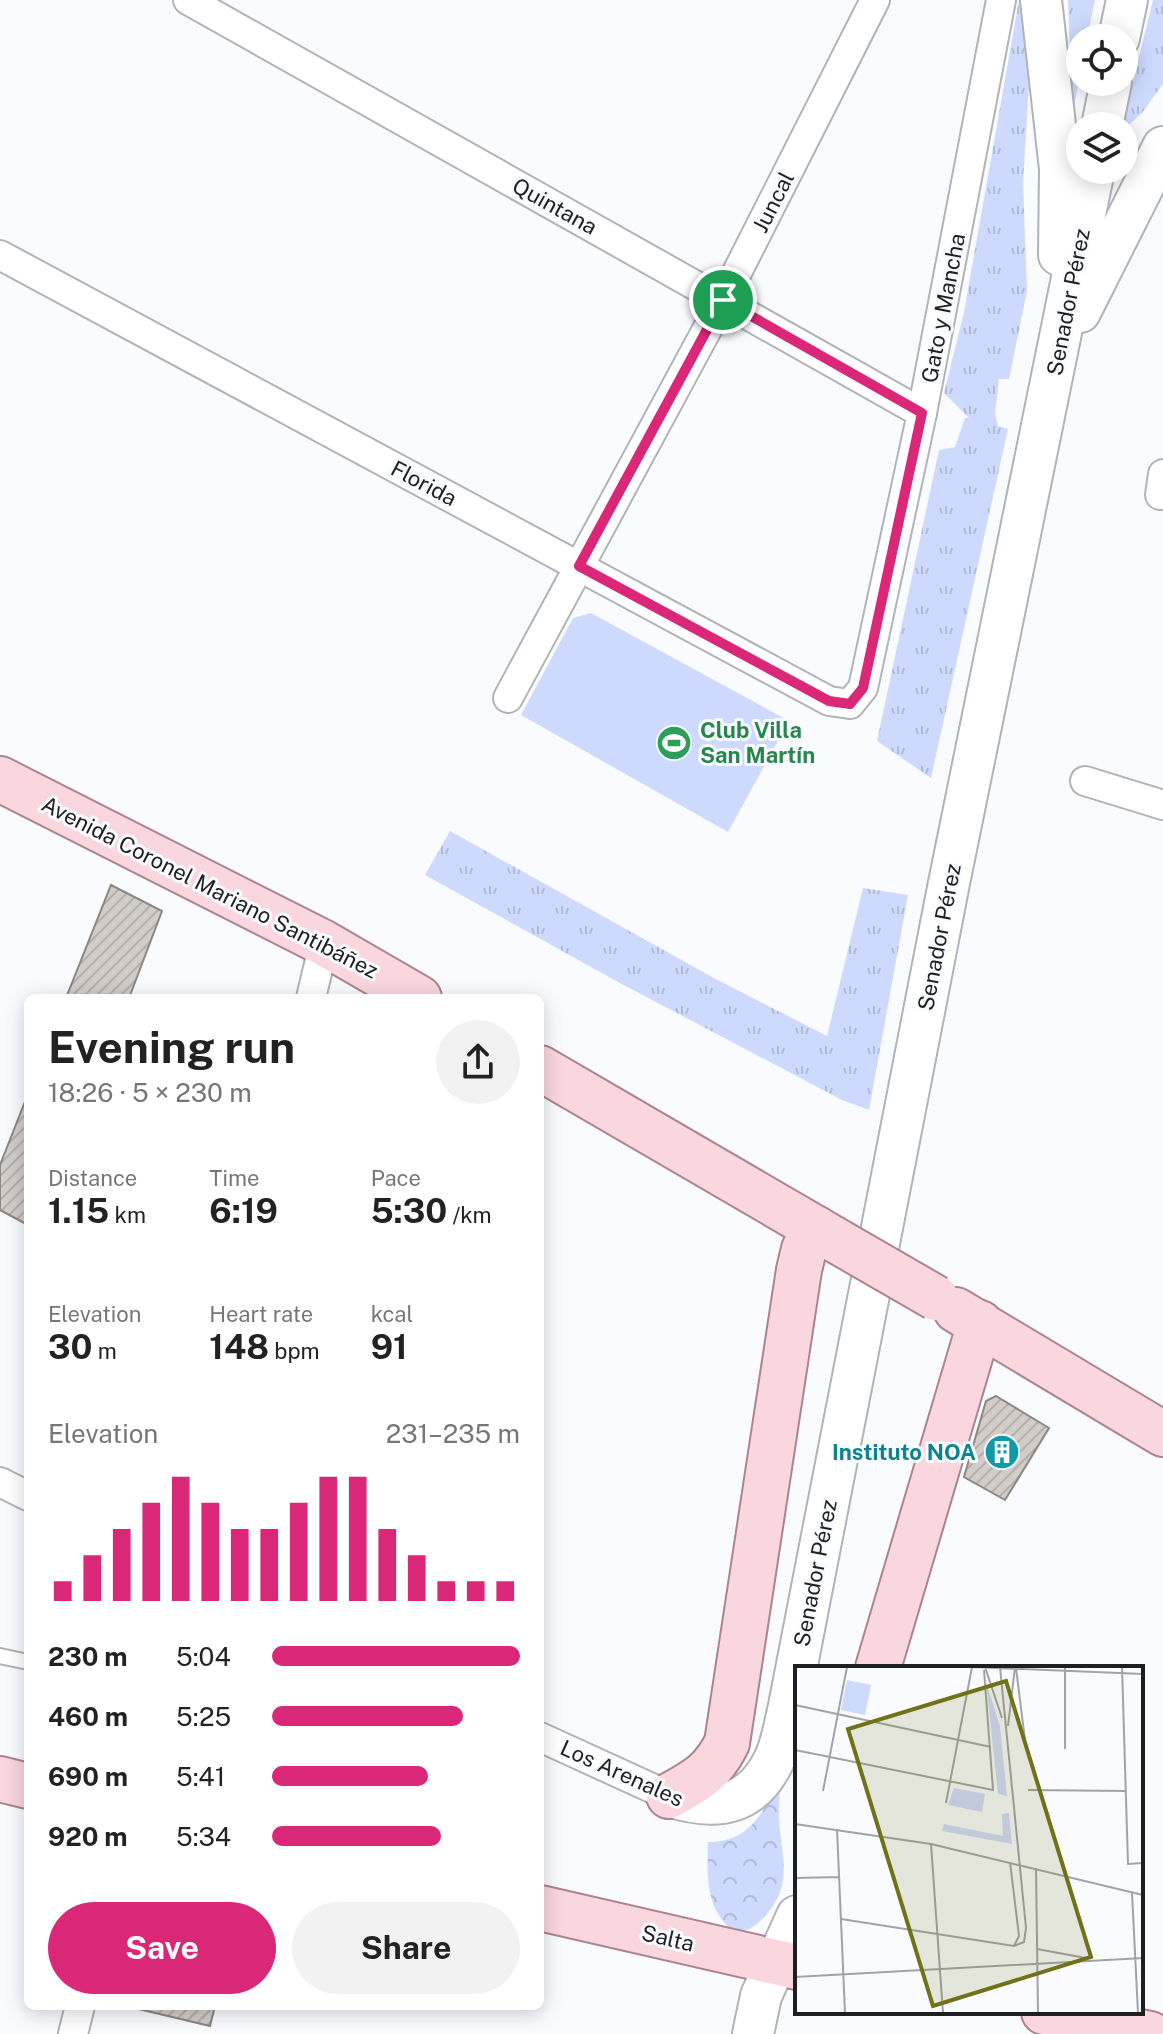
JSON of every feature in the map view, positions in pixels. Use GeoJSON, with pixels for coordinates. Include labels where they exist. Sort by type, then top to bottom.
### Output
{"type":"FeatureCollection","features":[{"type":"Feature","properties":{"kind":"main road"},"geometry":{"type":"LineString","coordinates":[[1041,0],[1060,169],[1058,355]]}},
{"type":"Feature","properties":{"kind":"main road"},"geometry":{"type":"LineString","coordinates":[[1058,355],[1163,147]]}},
{"type":"Feature","properties":{"kind":"main road","name":"Senador Pérez"},"geometry":{"type":"LineString","coordinates":[[797,1666],[945,904],[1091,184]]}},
{"type":"Feature","properties":{"kind":"main road","name":"Avenida Coronel Mariano Santibáñez"},"geometry":{"type":"LineString","coordinates":[[0,779],[324,943],[412,994]]}},
{"type":"Feature","properties":{"kind":"main road"},"geometry":{"type":"LineString","coordinates":[[544,1070],[980,1323],[1163,1434]]}},
{"type":"Feature","properties":{"kind":"main road"},"geometry":{"type":"LineString","coordinates":[[669,1796],[703,1777],[718,1762],[727,1743],[799,1270],[804,1249],[828,1236]]}},
{"type":"Feature","properties":{"kind":"main road"},"geometry":{"type":"LineString","coordinates":[[879,1666],[980,1323]]}},
{"type":"Feature","properties":{"kind":"main road","name":"Senador Pérez"},"geometry":{"type":"LineString","coordinates":[[789,1706],[795,1675]]}},
{"type":"Feature","properties":{"kind":"main road"},"geometry":{"type":"LineString","coordinates":[[789,1706],[795,1740]]}},
{"type":"Feature","properties":{"kind":"main road","name":"Los Arenales"},"geometry":{"type":"LineString","coordinates":[[669,1796],[694,1804],[711,1805],[733,1803],[747,1794],[775,1759],[789,1706]]}},
{"type":"Feature","properties":{"kind":"main road"},"geometry":{"type":"LineString","coordinates":[[0,1779],[24,1785]]}},
{"type":"Feature","properties":{"kind":"main road","name":"Salta"},"geometry":{"type":"LineString","coordinates":[[544,1909],[786,1964]]}},
{"type":"Feature","properties":{"kind":"main road"},"geometry":{"type":"LineString","coordinates":[[753,2034],[761,1996],[786,1964],[795,1925]]}},
{"type":"Feature","properties":{"kind":"main road"},"geometry":{"type":"LineString","coordinates":[[1057,2014],[1126,2025]]}},
{"type":"Feature","properties":{"kind":"street","name":"Quintana"},"geometry":{"type":"LineString","coordinates":[[188,0],[922,413]]}},
{"type":"Feature","properties":{"kind":"street","name":"Juncal"},"geometry":{"type":"LineString","coordinates":[[508,698],[723,300],[875,0]]}},
{"type":"Feature","properties":{"kind":"street","name":"Gato y Mancha"},"geometry":{"type":"LineString","coordinates":[[850,704],[863,688],[922,413],[1001,0]]}},
{"type":"Feature","properties":{"kind":"street","name":"Florida"},"geometry":{"type":"LineString","coordinates":[[0,255],[829,701],[850,704]]}},
{"type":"Feature","properties":{"kind":"street"},"geometry":{"type":"LineString","coordinates":[[1085,781],[1163,805]]}},
{"type":"Feature","properties":{"kind":"street"},"geometry":{"type":"LineString","coordinates":[[312,994],[324,943]]}},
{"type":"Feature","properties":{"kind":"street"},"geometry":{"type":"LineString","coordinates":[[0,1482],[24,1494]]}},
{"type":"Feature","properties":{"kind":"street","name":"Los Arenales"},"geometry":{"type":"LineString","coordinates":[[544,1739],[669,1796]]}},
{"type":"Feature","properties":{"kind":"street"},"geometry":{"type":"LineString","coordinates":[[73,2034],[79,2010]]}},
{"type":"Feature","properties":{"kind":"lane"},"geometry":{"type":"LineString","coordinates":[[0,1656],[24,1661]]}},
{"type":"Feature","properties":{"kind":"green space"},"geometry":{"type":"Polygon","coordinates":[[[1019,0],[1034,0],[1023,183],[1027,291],[1009,379],[999,379],[995,414],[998,426],[1008,429],[931,778],[877,741],[939,450],[955,447],[965,418],[969,418],[944,393],[964,312],[1019,0]]]}},
{"type":"Feature","properties":{"kind":"green space"},"geometry":{"type":"Polygon","coordinates":[[[1068,0],[1095,0],[1090,24],[1069,24],[1068,0]]]}},
{"type":"Feature","properties":{"kind":"green space"},"geometry":{"type":"Polygon","coordinates":[[[1153,0],[1163,0],[1163,84],[1138,117],[1138,112],[1125,112],[1129,96],[1138,96],[1138,61],[1153,0]]]}},
{"type":"Feature","properties":{"kind":"green space"},"geometry":{"type":"Polygon","coordinates":[[[1071,96],[1076,96],[1073,112],[1071,96]]]}},
{"type":"Feature","properties":{"kind":"green space","name":"Club Villa San Martín"},"geometry":{"type":"Polygon","coordinates":[[[591,613],[789,721],[728,832],[521,715],[573,618],[591,613]]]}},
{"type":"Feature","properties":{"kind":"green space"},"geometry":{"type":"Polygon","coordinates":[[[450,831],[712,977],[827,1036],[863,888],[908,895],[869,1110],[842,1100],[618,982],[425,875],[450,831]]]}},
{"type":"Feature","properties":{"kind":"green space"},"geometry":{"type":"Polygon","coordinates":[[[784,1762],[779,1807],[784,1863],[781,1890],[775,1903],[758,1923],[747,1930],[733,1931],[717,1912],[713,1901],[708,1879],[708,1842],[738,1835],[749,1827],[766,1805],[784,1762]]]}},
{"type":"Feature","properties":{"kind":"building"},"geometry":{"type":"Polygon","coordinates":[[[111,885],[162,911],[131,994],[68,994],[111,885]]]}},
{"type":"Feature","properties":{"kind":"building"},"geometry":{"type":"Polygon","coordinates":[[[24,1104],[24,1223],[0,1210],[0,1165],[24,1104]]]}},
{"type":"Feature","properties":{"kind":"building","name":"Instituto NOA"},"geometry":{"type":"Polygon","coordinates":[[[996,1396],[1049,1428],[1005,1500],[964,1477],[986,1401],[996,1396]]]}},
{"type":"Feature","properties":{"kind":"building"},"geometry":{"type":"Polygon","coordinates":[[[143,2010],[214,2010],[210,2026],[143,2010]]]}},
{"type":"Feature","properties":{"kind":"place","name":"Club Villa San Martín"},"geometry":{"type":"Point","coordinates":[674,743]}},
{"type":"Feature","properties":{"kind":"place","name":"Instituto NOA"},"geometry":{"type":"Point","coordinates":[1002,1452]}},
{"type":"Feature","properties":{"kind":"route"},"geometry":{"type":"LineString","coordinates":[[723,300],[922,413],[863,688],[850,704],[829,701],[579,566],[723,300]]}}]}
